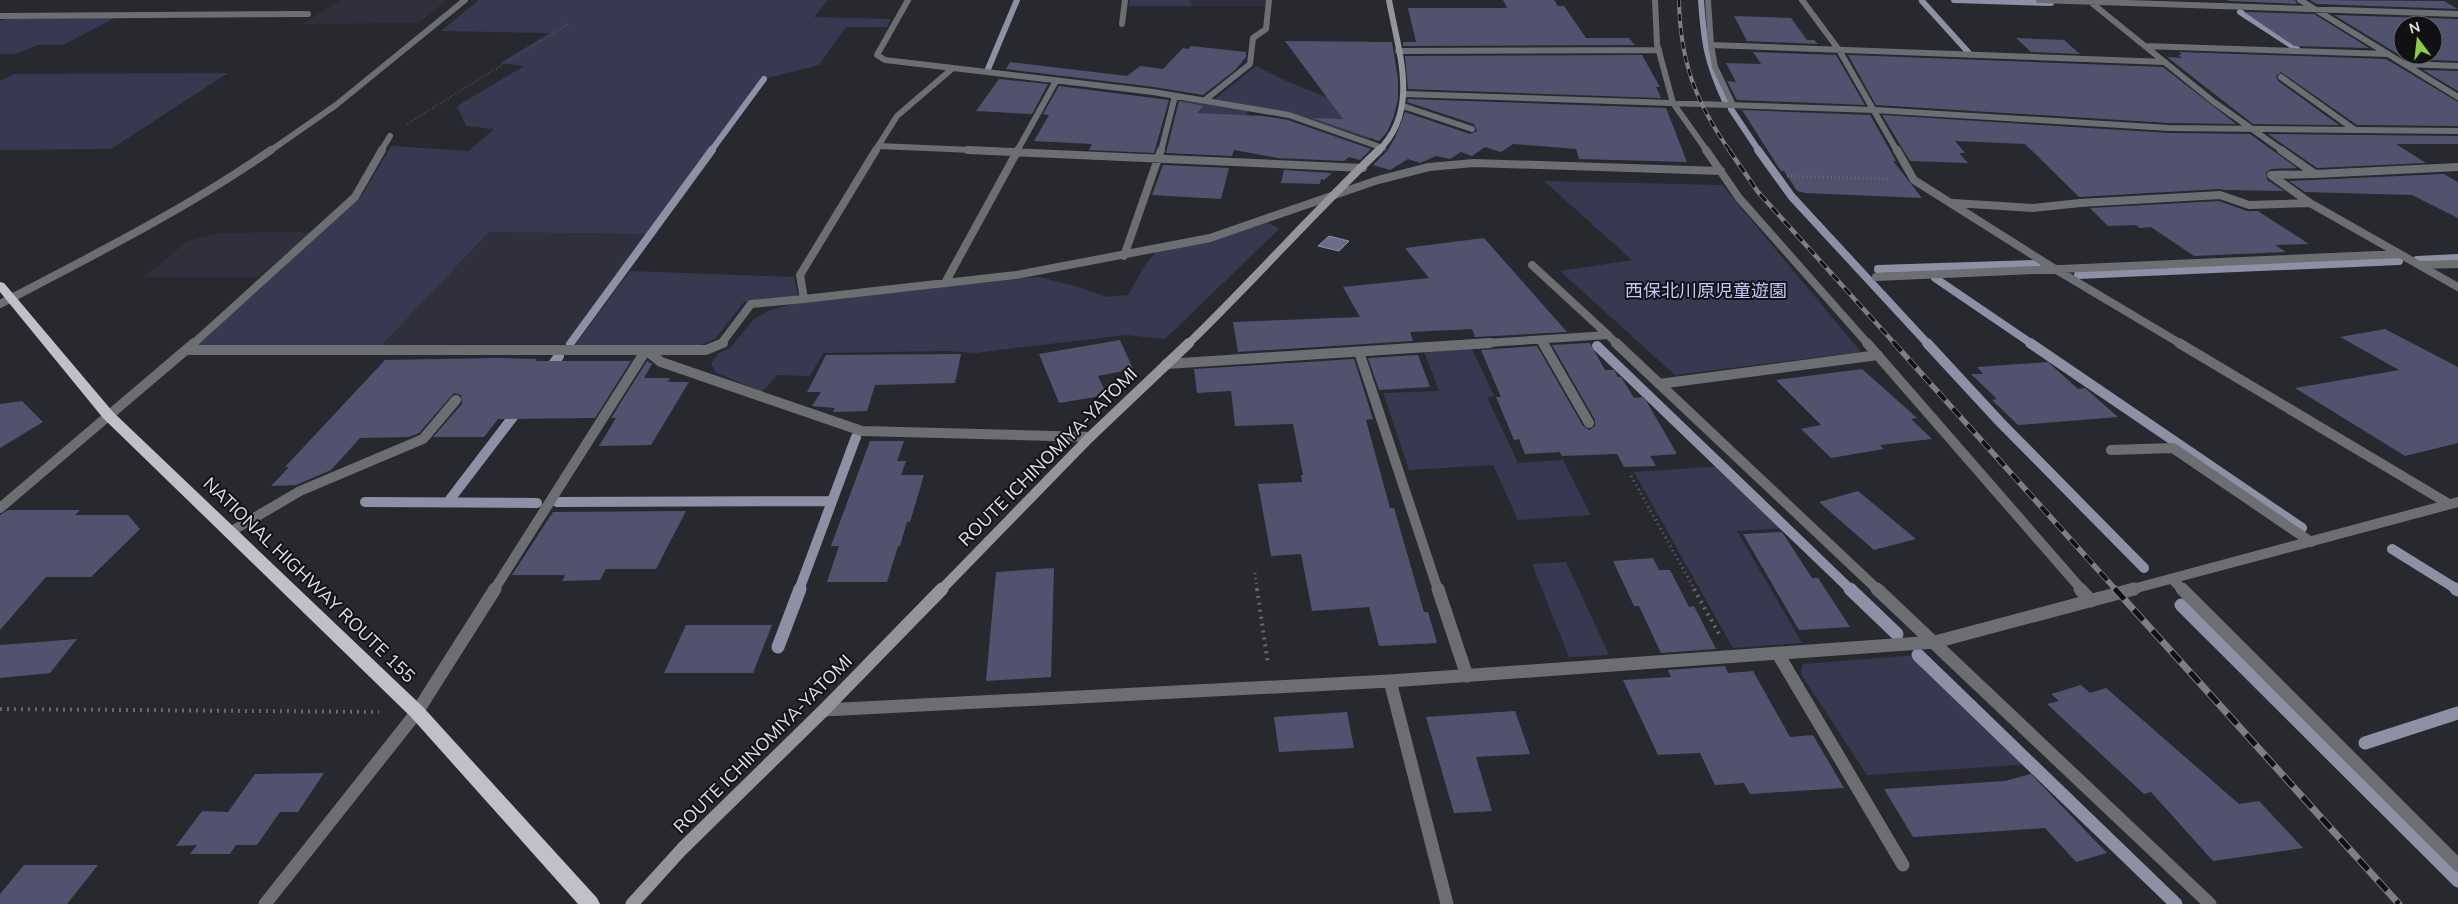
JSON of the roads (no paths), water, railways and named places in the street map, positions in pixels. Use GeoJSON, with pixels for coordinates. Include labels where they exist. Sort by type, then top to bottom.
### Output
{"type":"FeatureCollection","features":[{"type":"Feature","properties":{"kind":"highway","name":"NATIONAL HIGHWAY ROUTE 155"},"geometry":{"type":"LineString","coordinates":[[0,285],[5,302],[108,414],[416,712],[590,904]]}},
{"type":"Feature","properties":{"kind":"main road","name":"ROUTE ICHINOMIYA-YATOMI"},"geometry":{"type":"LineString","coordinates":[[632,904],[682,849],[824,710],[1090,437],[1243,291],[1332,195],[1383,148],[1401,118],[1405,94],[1389,0]]}},
{"type":"Feature","properties":{"kind":"street"},"geometry":{"type":"LineString","coordinates":[[5,302],[107,248],[240,172],[343,100],[465,0]]}},
{"type":"Feature","properties":{"kind":"street"},"geometry":{"type":"LineString","coordinates":[[908,0],[877,55],[885,60],[1175,96],[1289,115],[1383,148]]}},
{"type":"Feature","properties":{"kind":"street"},"geometry":{"type":"LineString","coordinates":[[1122,24],[1125,0]]}},
{"type":"Feature","properties":{"kind":"street"},"geometry":{"type":"LineString","coordinates":[[1204,100],[1250,64],[1252,38],[1266,30],[1270,0]]}},
{"type":"Feature","properties":{"kind":"street"},"geometry":{"type":"LineString","coordinates":[[1656,0],[1659,50],[1673,103],[1720,172],[1739,198],[1878,355],[2091,602]]}},
{"type":"Feature","properties":{"kind":"street"},"geometry":{"type":"LineString","coordinates":[[1708,0],[1711,45],[1715,67],[1733,105]]}},
{"type":"Feature","properties":{"kind":"street"},"geometry":{"type":"LineString","coordinates":[[1802,0],[1839,50],[1914,180],[2055,269],[2453,503]]}},
{"type":"Feature","properties":{"kind":"street"},"geometry":{"type":"LineString","coordinates":[[2039,0],[2458,14]]}},
{"type":"Feature","properties":{"kind":"street"},"geometry":{"type":"LineString","coordinates":[[2300,0],[2393,57]]}},
{"type":"Feature","properties":{"kind":"street"},"geometry":{"type":"LineString","coordinates":[[2089,1],[2250,128],[2315,174]]}},
{"type":"Feature","properties":{"kind":"street"},"geometry":{"type":"LineString","coordinates":[[0,16],[308,14]]}},
{"type":"Feature","properties":{"kind":"street"},"geometry":{"type":"LineString","coordinates":[[1711,45],[2165,62]]}},
{"type":"Feature","properties":{"kind":"street"},"geometry":{"type":"LineString","coordinates":[[2145,46],[2388,54]]}},
{"type":"Feature","properties":{"kind":"street"},"geometry":{"type":"LineString","coordinates":[[1398,51],[1659,50]]}},
{"type":"Feature","properties":{"kind":"street"},"geometry":{"type":"LineString","coordinates":[[2405,65],[2458,97]]}},
{"type":"Feature","properties":{"kind":"street"},"geometry":{"type":"LineString","coordinates":[[2430,65],[2458,66]]}},
{"type":"Feature","properties":{"kind":"street"},"geometry":{"type":"LineString","coordinates":[[804,299],[800,274],[897,116],[953,68]]}},
{"type":"Feature","properties":{"kind":"street"},"geometry":{"type":"LineString","coordinates":[[2281,77],[2355,130]]}},
{"type":"Feature","properties":{"kind":"street"},"geometry":{"type":"LineString","coordinates":[[945,283],[1056,81]]}},
{"type":"Feature","properties":{"kind":"street"},"geometry":{"type":"LineString","coordinates":[[1405,94],[1875,110],[2168,128],[2458,131]]}},
{"type":"Feature","properties":{"kind":"street"},"geometry":{"type":"LineString","coordinates":[[1124,256],[1158,158],[1175,96]]}},
{"type":"Feature","properties":{"kind":"street"},"geometry":{"type":"LineString","coordinates":[[1404,106],[1472,129]]}},
{"type":"Feature","properties":{"kind":"street"},"geometry":{"type":"LineString","coordinates":[[0,508],[108,414],[186,350],[355,197],[390,136]]}},
{"type":"Feature","properties":{"kind":"street"},"geometry":{"type":"LineString","coordinates":[[878,146],[1363,168]]}},
{"type":"Feature","properties":{"kind":"street"},"geometry":{"type":"LineString","coordinates":[[186,350],[706,350],[718,346],[751,304],[1016,275],[1124,256],[1210,238],[1378,180],[1429,167],[1474,163],[1720,172]]}},
{"type":"Feature","properties":{"kind":"street"},"geometry":{"type":"LineString","coordinates":[[2458,167],[2409,172],[2271,176],[2310,203],[2458,287]]}},
{"type":"Feature","properties":{"kind":"street"},"geometry":{"type":"LineString","coordinates":[[1951,202],[2015,208],[2060,208],[2080,203],[2220,195],[2249,204],[2310,203]]}},
{"type":"Feature","properties":{"kind":"street"},"geometry":{"type":"LineString","coordinates":[[1876,277],[2400,254]]}},
{"type":"Feature","properties":{"kind":"street"},"geometry":{"type":"LineString","coordinates":[[2420,266],[2458,264]]}},
{"type":"Feature","properties":{"kind":"street"},"geometry":{"type":"LineString","coordinates":[[1532,265],[1935,642],[2210,904]]}},
{"type":"Feature","properties":{"kind":"street"},"geometry":{"type":"LineString","coordinates":[[1166,364],[1608,335]]}},
{"type":"Feature","properties":{"kind":"street"},"geometry":{"type":"LineString","coordinates":[[1541,340],[1589,423]]}},
{"type":"Feature","properties":{"kind":"street"},"geometry":{"type":"LineString","coordinates":[[646,350],[661,362],[862,431],[1090,437]]}},
{"type":"Feature","properties":{"kind":"street"},"geometry":{"type":"LineString","coordinates":[[265,904],[416,712],[646,350]]}},
{"type":"Feature","properties":{"kind":"street"},"geometry":{"type":"LineString","coordinates":[[1359,352],[1467,676]]}},
{"type":"Feature","properties":{"kind":"street"},"geometry":{"type":"LineString","coordinates":[[1659,384],[1878,355]]}},
{"type":"Feature","properties":{"kind":"street"},"geometry":{"type":"LineString","coordinates":[[230,532],[300,491],[423,439],[456,400]]}},
{"type":"Feature","properties":{"kind":"street"},"geometry":{"type":"LineString","coordinates":[[2111,450],[2173,448],[2311,542]]}},
{"type":"Feature","properties":{"kind":"street"},"geometry":{"type":"LineString","coordinates":[[824,710],[1390,681],[1935,642],[2091,602],[2453,503]]}},
{"type":"Feature","properties":{"kind":"street"},"geometry":{"type":"LineString","coordinates":[[2172,580],[2458,865]]}},
{"type":"Feature","properties":{"kind":"street"},"geometry":{"type":"LineString","coordinates":[[1778,654],[1903,865]]}},
{"type":"Feature","properties":{"kind":"street"},"geometry":{"type":"LineString","coordinates":[[1390,681],[1447,904]]}},
{"type":"Feature","properties":{"kind":"waterway"},"geometry":{"type":"LineString","coordinates":[[988,69],[1017,0]]}},
{"type":"Feature","properties":{"kind":"waterway"},"geometry":{"type":"LineString","coordinates":[[1701,0],[1707,52],[1725,101]]}},
{"type":"Feature","properties":{"kind":"waterway"},"geometry":{"type":"LineString","coordinates":[[1954,0],[2051,3]]}},
{"type":"Feature","properties":{"kind":"waterway"},"geometry":{"type":"LineString","coordinates":[[1922,1],[1969,53]]}},
{"type":"Feature","properties":{"kind":"waterway"},"geometry":{"type":"LineString","coordinates":[[2240,12],[2297,49]]}},
{"type":"Feature","properties":{"kind":"waterway"},"geometry":{"type":"LineString","coordinates":[[711,151],[764,79]]}},
{"type":"Feature","properties":{"kind":"waterway"},"geometry":{"type":"LineString","coordinates":[[1731,109],[1759,151]]}},
{"type":"Feature","properties":{"kind":"waterway"},"geometry":{"type":"LineString","coordinates":[[570,344],[712,150]]}},
{"type":"Feature","properties":{"kind":"waterway"},"geometry":{"type":"LineString","coordinates":[[1758,150],[1792,197],[1928,344]]}},
{"type":"Feature","properties":{"kind":"waterway"},"geometry":{"type":"LineString","coordinates":[[2417,260],[2458,258]]}},
{"type":"Feature","properties":{"kind":"waterway"},"geometry":{"type":"LineString","coordinates":[[2078,275],[2399,261]]}},
{"type":"Feature","properties":{"kind":"waterway"},"geometry":{"type":"LineString","coordinates":[[1878,269],[2037,264]]}},
{"type":"Feature","properties":{"kind":"waterway"},"geometry":{"type":"LineString","coordinates":[[1935,278],[2032,344]]}},
{"type":"Feature","properties":{"kind":"waterway"},"geometry":{"type":"LineString","coordinates":[[1927,343],[2000,422],[2144,568]]}},
{"type":"Feature","properties":{"kind":"waterway"},"geometry":{"type":"LineString","coordinates":[[2030,343],[2302,528]]}},
{"type":"Feature","properties":{"kind":"waterway"},"geometry":{"type":"LineString","coordinates":[[1597,346],[1851,590]]}},
{"type":"Feature","properties":{"kind":"waterway"},"geometry":{"type":"LineString","coordinates":[[547,372],[559,356]]}},
{"type":"Feature","properties":{"kind":"waterway"},"geometry":{"type":"LineString","coordinates":[[448,502],[519,409]]}},
{"type":"Feature","properties":{"kind":"waterway"},"geometry":{"type":"LineString","coordinates":[[799,590],[856,437]]}},
{"type":"Feature","properties":{"kind":"waterway"},"geometry":{"type":"LineString","coordinates":[[557,502],[832,501]]}},
{"type":"Feature","properties":{"kind":"waterway"},"geometry":{"type":"LineString","coordinates":[[365,502],[537,503]]}},
{"type":"Feature","properties":{"kind":"waterway"},"geometry":{"type":"LineString","coordinates":[[2392,549],[2458,590],[2456,589]]}},
{"type":"Feature","properties":{"kind":"waterway"},"geometry":{"type":"LineString","coordinates":[[778,647],[800,589]]}},
{"type":"Feature","properties":{"kind":"waterway"},"geometry":{"type":"LineString","coordinates":[[1850,589],[1897,634]]}},
{"type":"Feature","properties":{"kind":"waterway"},"geometry":{"type":"LineString","coordinates":[[2181,605],[2458,881]]}},
{"type":"Feature","properties":{"kind":"waterway"},"geometry":{"type":"LineString","coordinates":[[1918,655],[2176,904]]}},
{"type":"Feature","properties":{"kind":"waterway"},"geometry":{"type":"LineString","coordinates":[[2365,743],[2458,713]]}},
{"type":"Feature","properties":{"kind":"railway"},"geometry":{"type":"LineString","coordinates":[[1679,0],[1682,42],[1692,80],[1707,115],[1730,151]]}},
{"type":"Feature","properties":{"kind":"railway"},"geometry":{"type":"LineString","coordinates":[[1729,150],[1758,192],[1895,344]]}},
{"type":"Feature","properties":{"kind":"railway"},"geometry":{"type":"LineString","coordinates":[[1894,343],[2116,590]]}},
{"type":"Feature","properties":{"kind":"railway"},"geometry":{"type":"LineString","coordinates":[[2115,589],[2399,904]]}},
{"type":"Feature","properties":{"kind":"park label","name":"西保北川原児童遊園"},"geometry":{"type":"Point","coordinates":[1706,291]}}]}
